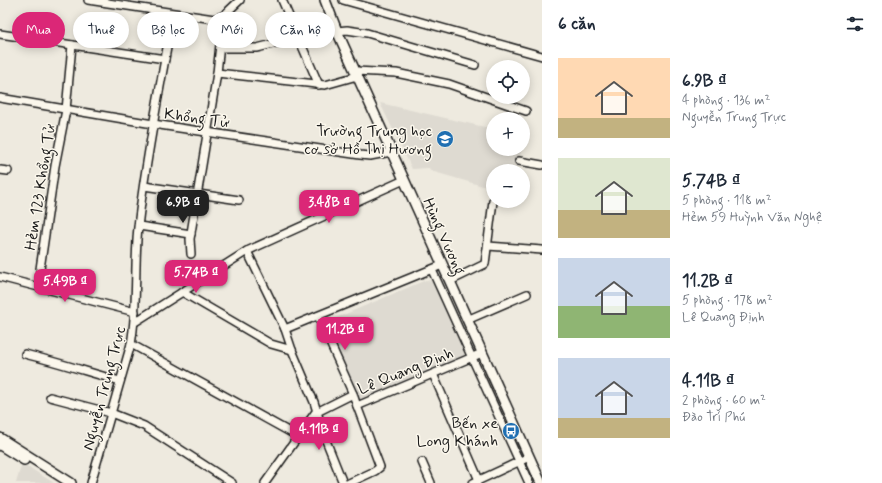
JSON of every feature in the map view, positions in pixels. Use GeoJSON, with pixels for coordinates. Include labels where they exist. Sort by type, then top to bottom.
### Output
{"type":"FeatureCollection","features":[{"type":"Feature","properties":{"kind":"main road","name":"Hùng Vương"},"geometry":{"type":"LineString","coordinates":[[325,0],[329,12]]}},
{"type":"Feature","properties":{"kind":"main road","name":"Hùng Vương"},"geometry":{"type":"LineString","coordinates":[[335,29],[541,483]]}},
{"type":"Feature","properties":{"kind":"main road"},"geometry":{"type":"LineString","coordinates":[[0,438],[71,483]]}},
{"type":"Feature","properties":{"kind":"main road"},"geometry":{"type":"LineString","coordinates":[[0,445],[61,483]]}},
{"type":"Feature","properties":{"kind":"street"},"geometry":{"type":"LineString","coordinates":[[88,0],[161,12]]}},
{"type":"Feature","properties":{"kind":"street"},"geometry":{"type":"LineString","coordinates":[[227,12],[240,0]]}},
{"type":"Feature","properties":{"kind":"street"},"geometry":{"type":"LineString","coordinates":[[282,0],[287,12]]}},
{"type":"Feature","properties":{"kind":"street"},"geometry":{"type":"LineString","coordinates":[[343,0],[542,56]]}},
{"type":"Feature","properties":{"kind":"street"},"geometry":{"type":"LineString","coordinates":[[335,29],[367,33],[475,64]]}},
{"type":"Feature","properties":{"kind":"street"},"geometry":{"type":"LineString","coordinates":[[0,34],[165,59]]}},
{"type":"Feature","properties":{"kind":"street","name":"Hẻm 123 Khổng Tử"},"geometry":{"type":"LineString","coordinates":[[40,269],[54,173],[66,110],[72,45]]}},
{"type":"Feature","properties":{"kind":"street","name":"Nguyễn Trung Trực"},"geometry":{"type":"LineString","coordinates":[[91,483],[131,344],[135,322],[138,226],[153,124],[167,48]]}},
{"type":"Feature","properties":{"kind":"street"},"geometry":{"type":"LineString","coordinates":[[191,254],[191,234],[199,194],[220,48]]}},
{"type":"Feature","properties":{"kind":"street"},"geometry":{"type":"LineString","coordinates":[[302,48],[319,84]]}},
{"type":"Feature","properties":{"kind":"street"},"geometry":{"type":"LineString","coordinates":[[217,73],[319,84],[332,84],[356,74],[396,73],[449,84],[526,111]]}},
{"type":"Feature","properties":{"kind":"street","name":"Khổng Tử"},"geometry":{"type":"LineString","coordinates":[[0,98],[153,124],[360,155],[370,156],[391,152]]}},
{"type":"Feature","properties":{"kind":"street"},"geometry":{"type":"LineString","coordinates":[[519,160],[542,165]]}},
{"type":"Feature","properties":{"kind":"street"},"geometry":{"type":"LineString","coordinates":[[0,170],[8,170]]}},
{"type":"Feature","properties":{"kind":"street"},"geometry":{"type":"LineString","coordinates":[[135,322],[247,251],[404,180]]}},
{"type":"Feature","properties":{"kind":"street"},"geometry":{"type":"LineString","coordinates":[[144,186],[239,200]]}},
{"type":"Feature","properties":{"kind":"street"},"geometry":{"type":"LineString","coordinates":[[450,281],[485,264],[492,208]]}},
{"type":"Feature","properties":{"kind":"street"},"geometry":{"type":"LineString","coordinates":[[138,226],[191,234]]}},
{"type":"Feature","properties":{"kind":"street"},"geometry":{"type":"LineString","coordinates":[[488,246],[542,250]]}},
{"type":"Feature","properties":{"kind":"street"},"geometry":{"type":"LineString","coordinates":[[247,251],[285,328],[343,483]]}},
{"type":"Feature","properties":{"kind":"street"},"geometry":{"type":"LineString","coordinates":[[285,328],[442,265]]}},
{"type":"Feature","properties":{"kind":"street"},"geometry":{"type":"LineString","coordinates":[[432,270],[529,483]]}},
{"type":"Feature","properties":{"kind":"street"},"geometry":{"type":"LineString","coordinates":[[0,278],[135,312]]}},
{"type":"Feature","properties":{"kind":"street"},"geometry":{"type":"LineString","coordinates":[[182,292],[271,344],[292,350]]}},
{"type":"Feature","properties":{"kind":"street"},"geometry":{"type":"LineString","coordinates":[[467,320],[527,294]]}},
{"type":"Feature","properties":{"kind":"street"},"geometry":{"type":"LineString","coordinates":[[318,316],[353,394]]}},
{"type":"Feature","properties":{"kind":"street"},"geometry":{"type":"LineString","coordinates":[[131,344],[298,436]]}},
{"type":"Feature","properties":{"kind":"street","name":"Lê Quang Định"},"geometry":{"type":"LineString","coordinates":[[265,483],[317,412],[353,394],[357,406],[482,353]]}},
{"type":"Feature","properties":{"kind":"street"},"geometry":{"type":"LineString","coordinates":[[25,354],[61,362],[72,368],[120,381]]}},
{"type":"Feature","properties":{"kind":"street"},"geometry":{"type":"LineString","coordinates":[[433,374],[476,482],[529,458]]}},
{"type":"Feature","properties":{"kind":"street"},"geometry":{"type":"LineString","coordinates":[[50,397],[111,413],[149,429],[232,483]]}},
{"type":"Feature","properties":{"kind":"street"},"geometry":{"type":"LineString","coordinates":[[350,483],[380,467],[357,406]]}},
{"type":"Feature","properties":{"kind":"street"},"geometry":{"type":"LineString","coordinates":[[422,462],[431,483]]}},
{"type":"Feature","properties":{"kind":"shaded area","name":"Trường Trung học cơ sở Hồ Thị Hương"},"geometry":{"type":"Polygon","coordinates":[[[380,103],[486,127],[486,156],[520,156],[518,164],[486,164],[486,187],[431,171],[429,168],[412,169],[380,103]]]}},
{"type":"Feature","properties":{"kind":"shaded area"},"geometry":{"type":"Polygon","coordinates":[[[426,280],[434,281],[469,356],[358,403],[322,324],[426,280]]]}},
{"type":"Feature","properties":{"kind":"shaded area"},"geometry":{"type":"Polygon","coordinates":[[[22,463],[54,483],[16,483],[22,463]]]}},
{"type":"Feature","properties":{"kind":"place","name":"Trường Trung học cơ sở Hồ Thị Hương"},"geometry":{"type":"Point","coordinates":[445,139]}},
{"type":"Feature","properties":{"kind":"place","name":"Bến xe Long Khánh"},"geometry":{"type":"Point","coordinates":[511,431]}}]}
